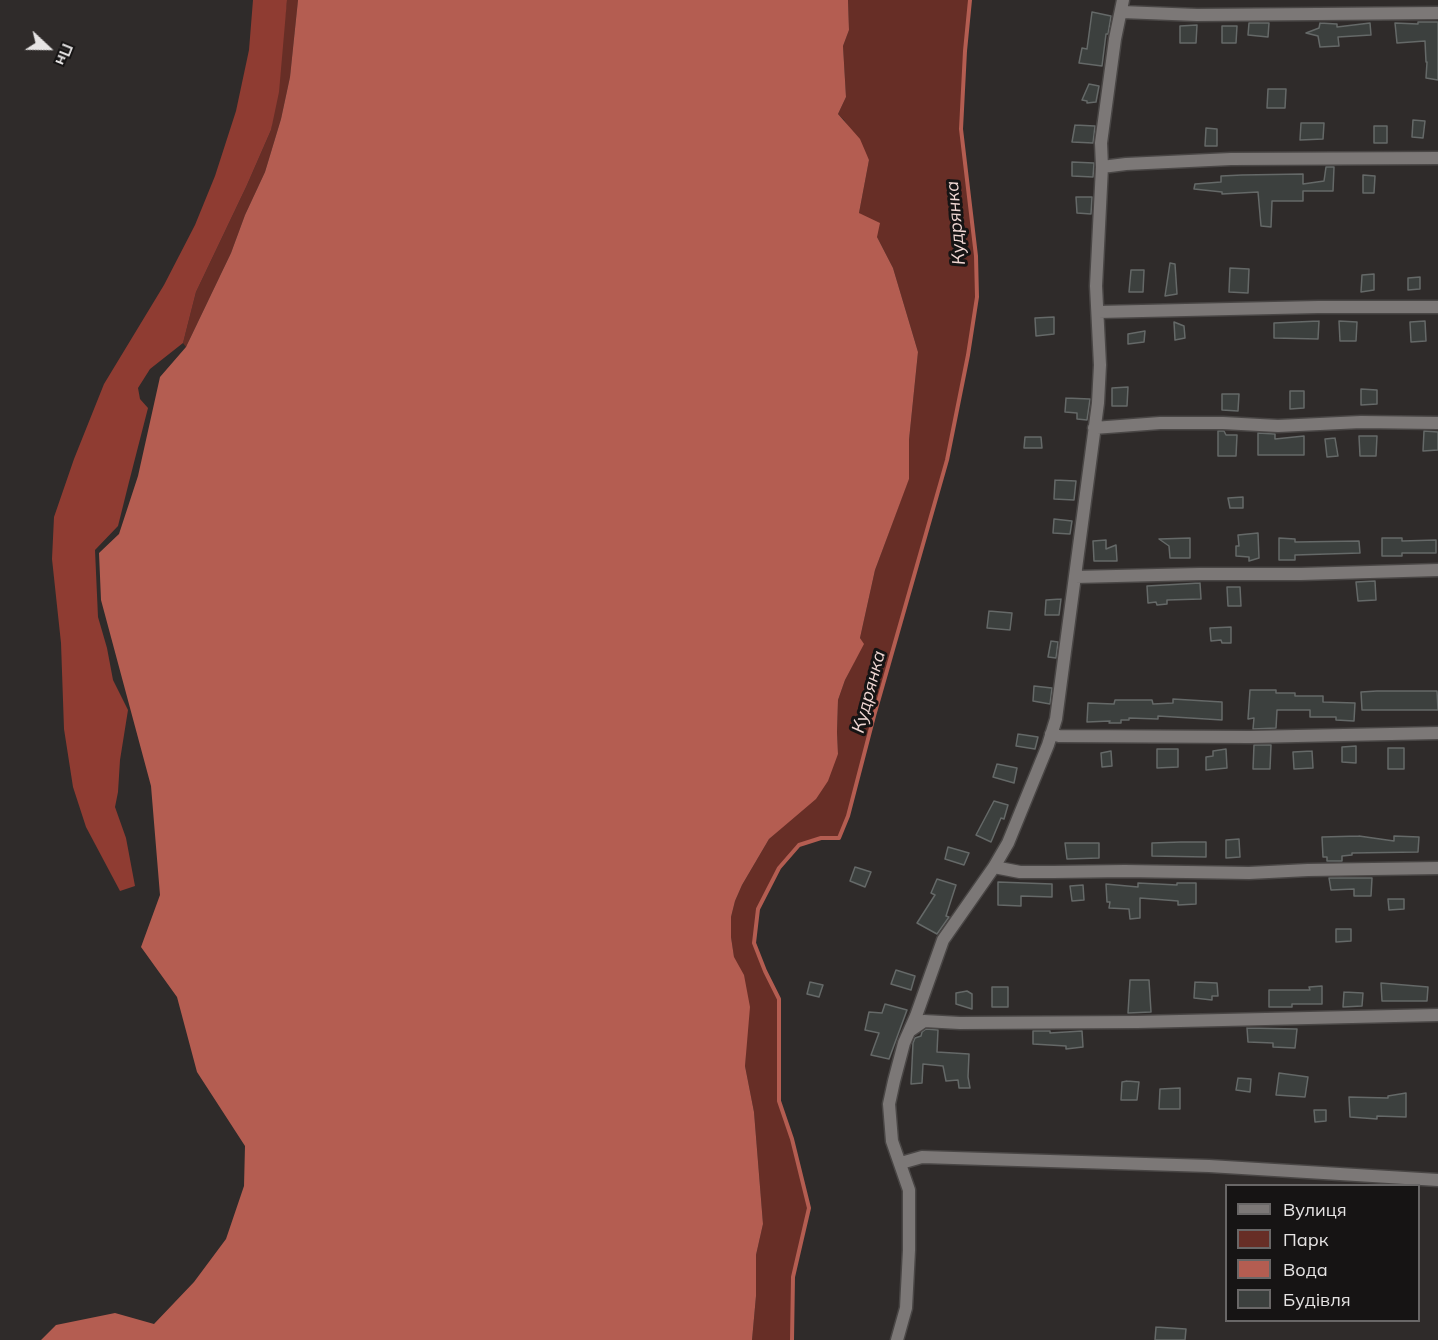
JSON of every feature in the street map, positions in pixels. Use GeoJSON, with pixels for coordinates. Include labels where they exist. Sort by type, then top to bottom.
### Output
{"type":"FeatureCollection","features":[{"type":"Feature","properties":{"kind":"street"},"geometry":{"type":"LineString","coordinates":[[897,1340],[906,1308],[909,1190],[892,1140],[889,1104],[897,1070],[908,1033],[943,940],[1008,843],[1056,718],[1094,428],[1100,365],[1096,286],[1102,167],[1101,143],[1115,39],[1122,6],[1197,15],[1438,13]]}},
{"type":"Feature","properties":{"kind":"street"},"geometry":{"type":"LineString","coordinates":[[1102,167],[1241,159],[1438,158]]}},
{"type":"Feature","properties":{"kind":"street"},"geometry":{"type":"LineString","coordinates":[[1098,312],[1438,307]]}},
{"type":"Feature","properties":{"kind":"street"},"geometry":{"type":"LineString","coordinates":[[1094,428],[1160,423],[1278,426],[1361,422],[1438,423]]}},
{"type":"Feature","properties":{"kind":"street"},"geometry":{"type":"LineString","coordinates":[[1075,577],[1438,570]]}},
{"type":"Feature","properties":{"kind":"street"},"geometry":{"type":"LineString","coordinates":[[1051,734],[1059,736],[1250,737],[1438,733]]}},
{"type":"Feature","properties":{"kind":"street"},"geometry":{"type":"LineString","coordinates":[[994,867],[1004,870],[1053,873],[1125,871],[1249,873],[1438,868]]}},
{"type":"Feature","properties":{"kind":"street"},"geometry":{"type":"LineString","coordinates":[[908,1033],[924,1021],[960,1023],[1137,1022],[1438,1015]]}},
{"type":"Feature","properties":{"kind":"street"},"geometry":{"type":"LineString","coordinates":[[901,1163],[922,1157],[1209,1166],[1438,1180]]}},
{"type":"Feature","properties":{"kind":"green space"},"geometry":{"type":"Polygon","coordinates":[[[287,0],[298,0],[290,77],[281,119],[265,172],[231,253],[186,347],[183,343],[196,292],[271,130],[287,0]]]}},
{"type":"Feature","properties":{"kind":"green space"},"geometry":{"type":"Polygon","coordinates":[[[848,0],[970,0],[961,129],[976,256],[977,297],[947,460],[848,816],[839,838],[821,838],[799,845],[779,868],[758,909],[754,943],[779,999],[779,1101],[792,1139],[809,1208],[793,1277],[792,1340],[752,1340],[756,1296],[756,1255],[763,1224],[754,1112],[745,1066],[746,1040],[731,937],[731,917],[742,885],[769,839],[791,819],[838,754],[838,700],[863,644],[860,638],[875,570],[909,478],[909,440],[918,352],[893,268],[877,237],[859,213],[869,160],[838,114],[846,97],[843,46],[849,30],[848,0]]]}},
{"type":"Feature","properties":{"kind":"shaded area"},"geometry":{"type":"Polygon","coordinates":[[[253,0],[287,0],[279,92],[271,130],[196,292],[183,343],[150,369],[138,388],[140,399],[148,408],[118,526],[95,550],[98,617],[113,680],[128,710],[115,807],[126,838],[135,886],[120,891],[86,827],[73,787],[64,729],[61,643],[52,559],[54,517],[104,384],[164,285],[195,225],[215,176],[236,111],[249,50],[253,0]]]}},
{"type":"Feature","properties":{"kind":"water"},"geometry":{"type":"Polygon","coordinates":[[[298,0],[848,0],[849,30],[843,46],[846,97],[838,114],[860,139],[869,160],[859,213],[880,223],[877,237],[893,268],[918,352],[909,440],[909,479],[875,570],[860,638],[864,644],[845,680],[838,700],[838,754],[828,781],[816,799],[769,839],[742,885],[731,917],[734,957],[744,975],[750,1007],[745,1066],[754,1112],[763,1224],[756,1255],[756,1296],[752,1340],[41,1340],[56,1325],[115,1313],[154,1324],[194,1282],[226,1239],[244,1186],[245,1146],[197,1072],[177,997],[141,947],[160,895],[151,786],[101,600],[99,553],[119,534],[138,476],[160,377],[186,347],[231,253],[265,172],[281,119],[290,77],[298,0]]]}},
{"type":"Feature","properties":{"kind":"building"},"geometry":{"type":"Polygon","coordinates":[[[1092,12],[1111,16],[1102,66],[1079,63],[1082,48],[1087,49],[1092,12]]]}},
{"type":"Feature","properties":{"kind":"building"},"geometry":{"type":"Polygon","coordinates":[[[1418,22],[1438,22],[1438,80],[1426,78],[1425,41],[1397,43],[1395,23],[1418,24],[1418,22]]]}},
{"type":"Feature","properties":{"kind":"building"},"geometry":{"type":"Polygon","coordinates":[[[1249,23],[1269,23],[1268,37],[1248,35],[1249,23]]]}},
{"type":"Feature","properties":{"kind":"building"},"geometry":{"type":"Polygon","coordinates":[[[1320,23],[1337,24],[1337,27],[1370,23],[1371,35],[1338,37],[1339,46],[1320,47],[1318,36],[1306,33],[1319,28],[1320,23]]]}},
{"type":"Feature","properties":{"kind":"building"},"geometry":{"type":"Polygon","coordinates":[[[1197,25],[1196,43],[1180,43],[1180,26],[1197,25]]]}},
{"type":"Feature","properties":{"kind":"building"},"geometry":{"type":"Polygon","coordinates":[[[1222,26],[1237,26],[1236,43],[1222,43],[1222,26]]]}},
{"type":"Feature","properties":{"kind":"building"},"geometry":{"type":"Polygon","coordinates":[[[1089,84],[1099,86],[1096,102],[1087,103],[1082,100],[1089,84]]]}},
{"type":"Feature","properties":{"kind":"building"},"geometry":{"type":"Polygon","coordinates":[[[1268,89],[1286,89],[1285,108],[1267,108],[1268,89]]]}},
{"type":"Feature","properties":{"kind":"building"},"geometry":{"type":"Polygon","coordinates":[[[1413,120],[1425,121],[1423,138],[1412,137],[1413,120]]]}},
{"type":"Feature","properties":{"kind":"building"},"geometry":{"type":"Polygon","coordinates":[[[1301,123],[1324,123],[1323,139],[1300,140],[1301,123]]]}},
{"type":"Feature","properties":{"kind":"building"},"geometry":{"type":"Polygon","coordinates":[[[1075,125],[1095,126],[1093,143],[1072,142],[1075,125]]]}},
{"type":"Feature","properties":{"kind":"building"},"geometry":{"type":"Polygon","coordinates":[[[1374,126],[1387,126],[1387,143],[1374,143],[1374,126]]]}},
{"type":"Feature","properties":{"kind":"building"},"geometry":{"type":"Polygon","coordinates":[[[1206,128],[1217,129],[1217,146],[1205,146],[1206,128]]]}},
{"type":"Feature","properties":{"kind":"building"},"geometry":{"type":"Polygon","coordinates":[[[1072,162],[1094,163],[1093,177],[1072,176],[1072,162]]]}},
{"type":"Feature","properties":{"kind":"building"},"geometry":{"type":"Polygon","coordinates":[[[1326,167],[1334,167],[1333,191],[1303,191],[1303,201],[1272,201],[1271,227],[1261,226],[1258,192],[1222,194],[1222,192],[1194,189],[1195,184],[1221,182],[1221,176],[1303,174],[1303,184],[1324,181],[1326,167]]]}},
{"type":"Feature","properties":{"kind":"building"},"geometry":{"type":"Polygon","coordinates":[[[1363,175],[1375,176],[1374,193],[1363,193],[1363,175]]]}},
{"type":"Feature","properties":{"kind":"building"},"geometry":{"type":"Polygon","coordinates":[[[1076,197],[1092,197],[1091,214],[1077,213],[1076,197]]]}},
{"type":"Feature","properties":{"kind":"building"},"geometry":{"type":"Polygon","coordinates":[[[1170,263],[1175,264],[1177,294],[1165,296],[1170,263]]]}},
{"type":"Feature","properties":{"kind":"building"},"geometry":{"type":"Polygon","coordinates":[[[1230,268],[1249,269],[1248,293],[1229,292],[1230,268]]]}},
{"type":"Feature","properties":{"kind":"building"},"geometry":{"type":"Polygon","coordinates":[[[1131,270],[1144,270],[1143,292],[1129,292],[1131,270]]]}},
{"type":"Feature","properties":{"kind":"building"},"geometry":{"type":"Polygon","coordinates":[[[1374,274],[1374,290],[1361,292],[1362,275],[1374,274]]]}},
{"type":"Feature","properties":{"kind":"building"},"geometry":{"type":"Polygon","coordinates":[[[1420,277],[1420,289],[1408,290],[1408,278],[1420,277]]]}},
{"type":"Feature","properties":{"kind":"building"},"geometry":{"type":"Polygon","coordinates":[[[1054,317],[1054,334],[1036,336],[1035,318],[1054,317]]]}},
{"type":"Feature","properties":{"kind":"building"},"geometry":{"type":"Polygon","coordinates":[[[1319,321],[1318,339],[1274,338],[1274,323],[1319,321]]]}},
{"type":"Feature","properties":{"kind":"building"},"geometry":{"type":"Polygon","coordinates":[[[1339,321],[1357,322],[1356,341],[1340,341],[1339,321]]]}},
{"type":"Feature","properties":{"kind":"building"},"geometry":{"type":"Polygon","coordinates":[[[1425,321],[1426,341],[1411,342],[1410,322],[1425,321]]]}},
{"type":"Feature","properties":{"kind":"building"},"geometry":{"type":"Polygon","coordinates":[[[1174,322],[1184,326],[1185,338],[1175,340],[1174,322]]]}},
{"type":"Feature","properties":{"kind":"building"},"geometry":{"type":"Polygon","coordinates":[[[1145,331],[1144,342],[1128,344],[1128,334],[1145,331]]]}},
{"type":"Feature","properties":{"kind":"building"},"geometry":{"type":"Polygon","coordinates":[[[1128,387],[1127,406],[1112,406],[1112,388],[1128,387]]]}},
{"type":"Feature","properties":{"kind":"building"},"geometry":{"type":"Polygon","coordinates":[[[1361,389],[1377,390],[1377,404],[1361,405],[1361,389]]]}},
{"type":"Feature","properties":{"kind":"building"},"geometry":{"type":"Polygon","coordinates":[[[1290,391],[1304,391],[1304,408],[1290,409],[1290,391]]]}},
{"type":"Feature","properties":{"kind":"building"},"geometry":{"type":"Polygon","coordinates":[[[1222,394],[1239,394],[1238,411],[1222,410],[1222,394]]]}},
{"type":"Feature","properties":{"kind":"building"},"geometry":{"type":"Polygon","coordinates":[[[1066,398],[1090,399],[1087,420],[1077,419],[1077,413],[1065,412],[1066,398]]]}},
{"type":"Feature","properties":{"kind":"building"},"geometry":{"type":"Polygon","coordinates":[[[1218,431],[1224,431],[1226,435],[1237,435],[1236,456],[1218,456],[1218,431]]]}},
{"type":"Feature","properties":{"kind":"building"},"geometry":{"type":"Polygon","coordinates":[[[1424,431],[1438,432],[1438,450],[1423,451],[1424,431]]]}},
{"type":"Feature","properties":{"kind":"building"},"geometry":{"type":"Polygon","coordinates":[[[1258,433],[1275,434],[1275,439],[1304,436],[1304,455],[1258,455],[1258,433]]]}},
{"type":"Feature","properties":{"kind":"building"},"geometry":{"type":"Polygon","coordinates":[[[1359,436],[1377,436],[1376,456],[1360,456],[1359,436]]]}},
{"type":"Feature","properties":{"kind":"building"},"geometry":{"type":"Polygon","coordinates":[[[1025,437],[1041,437],[1042,448],[1024,448],[1025,437]]]}},
{"type":"Feature","properties":{"kind":"building"},"geometry":{"type":"Polygon","coordinates":[[[1335,438],[1338,456],[1327,457],[1325,439],[1335,438]]]}},
{"type":"Feature","properties":{"kind":"building"},"geometry":{"type":"Polygon","coordinates":[[[1055,480],[1076,481],[1074,500],[1054,499],[1055,480]]]}},
{"type":"Feature","properties":{"kind":"building"},"geometry":{"type":"Polygon","coordinates":[[[1243,497],[1243,508],[1230,508],[1228,498],[1243,497]]]}},
{"type":"Feature","properties":{"kind":"building"},"geometry":{"type":"Polygon","coordinates":[[[1054,519],[1072,521],[1070,534],[1053,533],[1054,519]]]}},
{"type":"Feature","properties":{"kind":"building"},"geometry":{"type":"Polygon","coordinates":[[[1258,533],[1259,558],[1249,561],[1249,557],[1236,556],[1236,546],[1239,546],[1238,535],[1258,533]]]}},
{"type":"Feature","properties":{"kind":"building"},"geometry":{"type":"Polygon","coordinates":[[[1190,538],[1190,558],[1170,558],[1169,546],[1159,539],[1190,538]]]}},
{"type":"Feature","properties":{"kind":"building"},"geometry":{"type":"Polygon","coordinates":[[[1279,538],[1295,539],[1295,542],[1359,541],[1360,553],[1295,555],[1295,560],[1279,560],[1279,538]]]}},
{"type":"Feature","properties":{"kind":"building"},"geometry":{"type":"Polygon","coordinates":[[[1382,538],[1402,538],[1402,541],[1436,540],[1436,553],[1402,553],[1402,556],[1382,556],[1382,538]]]}},
{"type":"Feature","properties":{"kind":"building"},"geometry":{"type":"Polygon","coordinates":[[[1106,540],[1106,549],[1116,545],[1117,561],[1094,561],[1093,541],[1106,540]]]}},
{"type":"Feature","properties":{"kind":"building"},"geometry":{"type":"Polygon","coordinates":[[[1375,581],[1376,600],[1358,601],[1356,582],[1375,581]]]}},
{"type":"Feature","properties":{"kind":"building"},"geometry":{"type":"Polygon","coordinates":[[[1200,583],[1201,599],[1167,600],[1167,604],[1157,605],[1156,602],[1148,603],[1147,586],[1200,583]]]}},
{"type":"Feature","properties":{"kind":"building"},"geometry":{"type":"Polygon","coordinates":[[[1227,587],[1240,587],[1241,606],[1228,606],[1227,587]]]}},
{"type":"Feature","properties":{"kind":"building"},"geometry":{"type":"Polygon","coordinates":[[[1061,599],[1059,615],[1045,615],[1046,600],[1061,599]]]}},
{"type":"Feature","properties":{"kind":"building"},"geometry":{"type":"Polygon","coordinates":[[[989,611],[1012,613],[1010,630],[987,628],[989,611]]]}},
{"type":"Feature","properties":{"kind":"building"},"geometry":{"type":"Polygon","coordinates":[[[1231,627],[1231,643],[1222,643],[1221,640],[1211,641],[1210,628],[1231,627]]]}},
{"type":"Feature","properties":{"kind":"building"},"geometry":{"type":"Polygon","coordinates":[[[1051,641],[1058,642],[1056,658],[1048,657],[1051,641]]]}},
{"type":"Feature","properties":{"kind":"building"},"geometry":{"type":"Polygon","coordinates":[[[1034,686],[1052,688],[1050,704],[1033,701],[1034,686]]]}},
{"type":"Feature","properties":{"kind":"building"},"geometry":{"type":"Polygon","coordinates":[[[1250,690],[1276,690],[1276,693],[1295,693],[1295,696],[1323,696],[1323,702],[1355,703],[1354,721],[1336,720],[1336,717],[1310,717],[1310,710],[1277,710],[1276,728],[1253,729],[1254,718],[1248,719],[1250,690]]]}},
{"type":"Feature","properties":{"kind":"building"},"geometry":{"type":"Polygon","coordinates":[[[1437,691],[1438,710],[1362,710],[1361,692],[1437,691]]]}},
{"type":"Feature","properties":{"kind":"building"},"geometry":{"type":"Polygon","coordinates":[[[1173,699],[1222,702],[1222,720],[1158,716],[1158,719],[1129,718],[1129,720],[1121,720],[1121,723],[1087,722],[1088,703],[1114,704],[1115,700],[1152,700],[1153,704],[1173,703],[1173,699]]]}},
{"type":"Feature","properties":{"kind":"building"},"geometry":{"type":"Polygon","coordinates":[[[1018,734],[1038,737],[1035,749],[1016,746],[1018,734]]]}},
{"type":"Feature","properties":{"kind":"building"},"geometry":{"type":"Polygon","coordinates":[[[1254,745],[1271,745],[1270,769],[1253,769],[1254,745]]]}},
{"type":"Feature","properties":{"kind":"building"},"geometry":{"type":"Polygon","coordinates":[[[1356,746],[1356,763],[1342,762],[1342,747],[1356,746]]]}},
{"type":"Feature","properties":{"kind":"building"},"geometry":{"type":"Polygon","coordinates":[[[1388,748],[1404,748],[1404,769],[1388,769],[1388,748]]]}},
{"type":"Feature","properties":{"kind":"building"},"geometry":{"type":"Polygon","coordinates":[[[1157,749],[1178,749],[1178,767],[1157,768],[1157,749]]]}},
{"type":"Feature","properties":{"kind":"building"},"geometry":{"type":"Polygon","coordinates":[[[1226,749],[1227,768],[1206,770],[1206,757],[1213,756],[1213,751],[1226,749]]]}},
{"type":"Feature","properties":{"kind":"building"},"geometry":{"type":"Polygon","coordinates":[[[1111,751],[1112,766],[1102,767],[1101,753],[1111,751]]]}},
{"type":"Feature","properties":{"kind":"building"},"geometry":{"type":"Polygon","coordinates":[[[1312,751],[1313,768],[1294,769],[1293,752],[1312,751]]]}},
{"type":"Feature","properties":{"kind":"building"},"geometry":{"type":"Polygon","coordinates":[[[997,764],[1017,768],[1014,783],[993,777],[997,764]]]}},
{"type":"Feature","properties":{"kind":"building"},"geometry":{"type":"Polygon","coordinates":[[[994,801],[1008,805],[1004,819],[1001,818],[991,842],[976,835],[994,801]]]}},
{"type":"Feature","properties":{"kind":"building"},"geometry":{"type":"Polygon","coordinates":[[[1359,836],[1394,841],[1394,836],[1419,837],[1418,852],[1352,853],[1352,855],[1342,856],[1342,861],[1327,861],[1327,857],[1323,857],[1322,837],[1359,836]]]}},
{"type":"Feature","properties":{"kind":"building"},"geometry":{"type":"Polygon","coordinates":[[[1239,839],[1240,857],[1226,858],[1226,840],[1239,839]]]}},
{"type":"Feature","properties":{"kind":"building"},"geometry":{"type":"Polygon","coordinates":[[[1206,842],[1206,857],[1152,856],[1152,843],[1206,842]]]}},
{"type":"Feature","properties":{"kind":"building"},"geometry":{"type":"Polygon","coordinates":[[[1065,843],[1099,843],[1099,858],[1067,859],[1065,843]]]}},
{"type":"Feature","properties":{"kind":"building"},"geometry":{"type":"Polygon","coordinates":[[[948,847],[969,853],[964,865],[945,859],[948,847]]]}},
{"type":"Feature","properties":{"kind":"building"},"geometry":{"type":"Polygon","coordinates":[[[855,867],[871,872],[865,887],[850,881],[855,867]]]}},
{"type":"Feature","properties":{"kind":"building"},"geometry":{"type":"Polygon","coordinates":[[[1329,878],[1372,878],[1371,896],[1354,896],[1354,889],[1331,890],[1329,878]]]}},
{"type":"Feature","properties":{"kind":"building"},"geometry":{"type":"Polygon","coordinates":[[[937,879],[956,885],[946,916],[949,917],[937,934],[917,923],[935,895],[931,893],[937,879]]]}},
{"type":"Feature","properties":{"kind":"building"},"geometry":{"type":"Polygon","coordinates":[[[998,882],[1052,884],[1052,897],[1021,896],[1021,906],[998,905],[998,882]]]}},
{"type":"Feature","properties":{"kind":"building"},"geometry":{"type":"Polygon","coordinates":[[[1138,883],[1177,885],[1177,883],[1196,883],[1196,904],[1178,905],[1178,901],[1140,898],[1140,918],[1130,919],[1129,909],[1109,908],[1106,884],[1138,887],[1138,883]]]}},
{"type":"Feature","properties":{"kind":"building"},"geometry":{"type":"Polygon","coordinates":[[[1083,885],[1084,900],[1072,901],[1070,886],[1083,885]]]}},
{"type":"Feature","properties":{"kind":"building"},"geometry":{"type":"Polygon","coordinates":[[[1388,899],[1404,899],[1404,909],[1389,910],[1388,899]]]}},
{"type":"Feature","properties":{"kind":"building"},"geometry":{"type":"Polygon","coordinates":[[[1336,929],[1351,929],[1351,941],[1336,942],[1336,929]]]}},
{"type":"Feature","properties":{"kind":"building"},"geometry":{"type":"Polygon","coordinates":[[[896,970],[915,976],[911,990],[891,984],[896,970]]]}},
{"type":"Feature","properties":{"kind":"building"},"geometry":{"type":"Polygon","coordinates":[[[1130,980],[1149,980],[1151,1012],[1128,1013],[1130,980]]]}},
{"type":"Feature","properties":{"kind":"building"},"geometry":{"type":"Polygon","coordinates":[[[810,982],[823,985],[819,997],[807,994],[810,982]]]}},
{"type":"Feature","properties":{"kind":"building"},"geometry":{"type":"Polygon","coordinates":[[[1195,982],[1217,983],[1218,996],[1212,996],[1212,1000],[1194,998],[1195,982]]]}},
{"type":"Feature","properties":{"kind":"building"},"geometry":{"type":"Polygon","coordinates":[[[1381,983],[1428,987],[1427,1001],[1382,1001],[1381,983]]]}},
{"type":"Feature","properties":{"kind":"building"},"geometry":{"type":"Polygon","coordinates":[[[1322,986],[1322,1004],[1269,1007],[1269,990],[1310,990],[1309,987],[1322,986]]]}},
{"type":"Feature","properties":{"kind":"building"},"geometry":{"type":"Polygon","coordinates":[[[992,987],[1008,987],[1008,1007],[992,1007],[992,987]]]}},
{"type":"Feature","properties":{"kind":"building"},"geometry":{"type":"Polygon","coordinates":[[[967,991],[972,994],[972,1009],[956,1004],[956,993],[967,991]]]}},
{"type":"Feature","properties":{"kind":"building"},"geometry":{"type":"Polygon","coordinates":[[[1344,992],[1363,993],[1362,1006],[1343,1007],[1344,992]]]}},
{"type":"Feature","properties":{"kind":"building"},"geometry":{"type":"Polygon","coordinates":[[[885,1004],[907,1010],[889,1059],[871,1055],[879,1033],[865,1030],[869,1012],[882,1013],[885,1004]]]}},
{"type":"Feature","properties":{"kind":"building"},"geometry":{"type":"Polygon","coordinates":[[[1247,1028],[1297,1029],[1295,1048],[1273,1047],[1273,1043],[1248,1042],[1247,1028]]]}},
{"type":"Feature","properties":{"kind":"building"},"geometry":{"type":"Polygon","coordinates":[[[926,1029],[938,1030],[937,1052],[969,1054],[970,1088],[959,1088],[958,1080],[946,1081],[943,1066],[923,1064],[922,1083],[911,1084],[913,1043],[915,1038],[921,1036],[926,1029]]]}},
{"type":"Feature","properties":{"kind":"building"},"geometry":{"type":"Polygon","coordinates":[[[1033,1031],[1050,1031],[1050,1033],[1082,1031],[1083,1047],[1066,1049],[1066,1046],[1033,1044],[1033,1031]]]}},
{"type":"Feature","properties":{"kind":"building"},"geometry":{"type":"Polygon","coordinates":[[[1279,1073],[1308,1077],[1305,1097],[1276,1095],[1279,1073]]]}},
{"type":"Feature","properties":{"kind":"building"},"geometry":{"type":"Polygon","coordinates":[[[1238,1078],[1251,1079],[1250,1092],[1236,1090],[1238,1078]]]}},
{"type":"Feature","properties":{"kind":"building"},"geometry":{"type":"Polygon","coordinates":[[[1122,1082],[1139,1082],[1137,1100],[1121,1100],[1122,1082]]]}},
{"type":"Feature","properties":{"kind":"building"},"geometry":{"type":"Polygon","coordinates":[[[1180,1088],[1180,1109],[1159,1109],[1160,1089],[1180,1088]]]}},
{"type":"Feature","properties":{"kind":"building"},"geometry":{"type":"Polygon","coordinates":[[[1406,1093],[1406,1117],[1377,1116],[1377,1119],[1350,1117],[1349,1097],[1388,1098],[1388,1096],[1406,1093]]]}},
{"type":"Feature","properties":{"kind":"building"},"geometry":{"type":"Polygon","coordinates":[[[1314,1110],[1326,1110],[1326,1121],[1315,1122],[1314,1110]]]}},
{"type":"Feature","properties":{"kind":"building"},"geometry":{"type":"Polygon","coordinates":[[[1156,1327],[1186,1329],[1185,1340],[1155,1340],[1156,1327]]]}},
{"type":"Feature","properties":{"kind":"waterway","name":"Кудрянка"},"geometry":{"type":"LineString","coordinates":[[792,1340],[793,1277],[809,1208],[792,1139],[779,1101],[779,999],[754,943],[758,909],[779,868],[799,845],[821,838],[839,838],[848,816],[947,460],[977,297],[976,256],[961,129],[970,0]]}}]}
